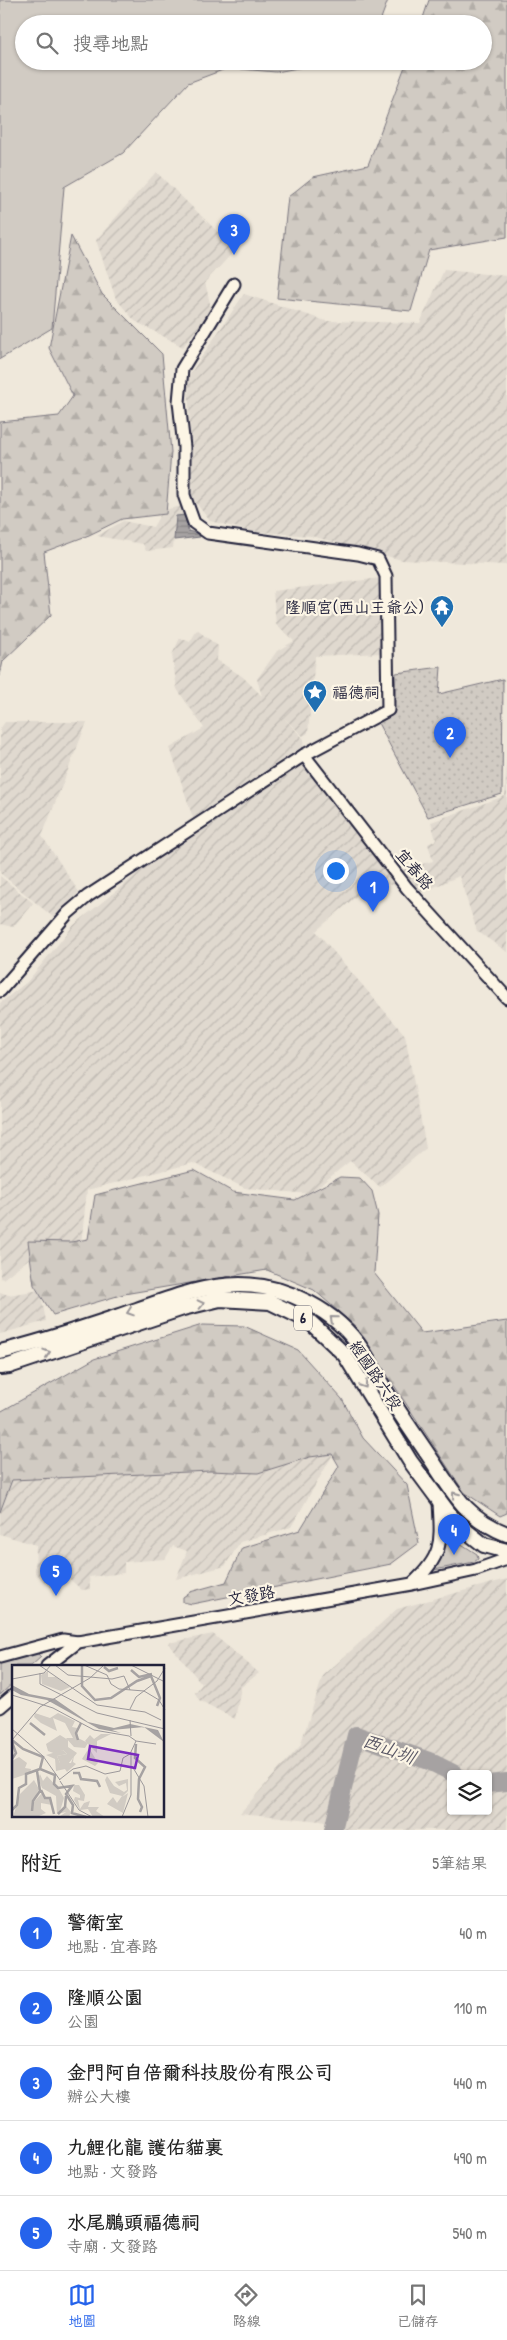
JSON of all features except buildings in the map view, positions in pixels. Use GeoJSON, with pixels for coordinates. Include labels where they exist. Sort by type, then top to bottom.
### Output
{"type":"FeatureCollection","features":[{"type":"Feature","properties":{"kind":"main road","name":"經國路六段"},"geometry":{"type":"LineString","coordinates":[[0,1352],[29,1346],[193,1291],[240,1285],[264,1287],[294,1296],[319,1308],[335,1321],[356,1343],[388,1395],[457,1497],[473,1517],[487,1526],[507,1534]]}},
{"type":"Feature","properties":{"kind":"main road","name":"經國路六段"},"geometry":{"type":"LineString","coordinates":[[0,1367],[9,1366],[183,1308],[220,1299],[270,1302],[309,1321],[345,1355],[439,1502],[456,1523],[484,1545],[507,1551]]}},
{"type":"Feature","properties":{"kind":"main road"},"geometry":{"type":"LineString","coordinates":[[345,1355],[356,1343]]}},
{"type":"Feature","properties":{"kind":"street"},"geometry":{"type":"LineString","coordinates":[[0,991],[68,912],[88,896],[304,755],[388,710],[386,576],[378,559],[358,554],[208,534],[194,523],[184,495],[184,447],[179,402],[182,369],[234,284]]}},
{"type":"Feature","properties":{"kind":"street","name":"宜春路"},"geometry":{"type":"LineString","coordinates":[[304,755],[408,888],[507,998]]}},
{"type":"Feature","properties":{"kind":"street"},"geometry":{"type":"LineString","coordinates":[[412,1584],[427,1570],[437,1556],[441,1534],[439,1502]]}},
{"type":"Feature","properties":{"kind":"street","name":"文發路"},"geometry":{"type":"LineString","coordinates":[[0,1656],[63,1640],[78,1642],[412,1584],[476,1570],[507,1559]]}},
{"type":"Feature","properties":{"kind":"street"},"geometry":{"type":"LineString","coordinates":[[48,1665],[78,1642]]}},
{"type":"Feature","properties":{"kind":"street"},"geometry":{"type":"LineString","coordinates":[[0,1707],[12,1697]]}},
{"type":"Feature","properties":{"kind":"shaded area"},"geometry":{"type":"Polygon","coordinates":[[[156,172],[221,235],[226,233],[238,247],[205,282],[211,308],[205,319],[183,347],[135,321],[116,299],[96,240],[156,172]]]}},
{"type":"Feature","properties":{"kind":"shaded area"},"geometry":{"type":"Polygon","coordinates":[[[444,270],[507,276],[507,565],[402,560],[311,536],[250,531],[210,521],[192,498],[188,377],[244,294],[326,321],[420,323],[444,270]]]}},
{"type":"Feature","properties":{"kind":"shaded area"},"geometry":{"type":"Polygon","coordinates":[[[182,506],[185,515],[176,516],[173,548],[146,551],[143,544],[97,536],[123,521],[153,527],[163,510],[182,506]]]}},
{"type":"Feature","properties":{"kind":"shaded area"},"geometry":{"type":"Polygon","coordinates":[[[185,515],[188,531],[199,534],[200,537],[174,540],[176,516],[185,515]]]}},
{"type":"Feature","properties":{"kind":"shaded area"},"geometry":{"type":"Polygon","coordinates":[[[381,578],[384,653],[315,656],[308,733],[303,736],[284,718],[304,739],[303,746],[193,818],[170,748],[204,728],[177,689],[172,655],[180,638],[190,642],[197,630],[218,646],[217,660],[243,677],[262,696],[257,679],[277,651],[294,641],[276,625],[273,591],[381,578]]]}},
{"type":"Feature","properties":{"kind":"shaded area"},"geometry":{"type":"Polygon","coordinates":[[[5,722],[87,722],[42,836],[79,892],[53,917],[0,873],[0,729],[5,722]]]}},
{"type":"Feature","properties":{"kind":"shaded area"},"geometry":{"type":"Polygon","coordinates":[[[507,757],[507,952],[477,931],[459,876],[423,892],[374,881],[316,931],[405,1035],[426,1148],[380,1187],[350,1161],[309,1194],[245,1188],[193,1163],[87,1190],[80,1253],[35,1254],[3,1279],[0,1278],[0,1003],[27,982],[74,925],[186,834],[303,762],[391,873],[433,861],[428,844],[436,840],[431,822],[505,796],[507,757]]]}},
{"type":"Feature","properties":{"kind":"shaded area"},"geometry":{"type":"Polygon","coordinates":[[[0,876],[33,903],[13,927],[0,924],[0,876]]]}},
{"type":"Feature","properties":{"kind":"shaded area"},"geometry":{"type":"Polygon","coordinates":[[[40,1290],[46,1321],[0,1334],[0,1292],[8,1295],[40,1290]]]}},
{"type":"Feature","properties":{"kind":"shaded area"},"geometry":{"type":"Polygon","coordinates":[[[335,1451],[291,1527],[240,1542],[225,1566],[176,1579],[187,1551],[173,1546],[165,1559],[124,1562],[124,1573],[89,1577],[90,1589],[82,1590],[65,1575],[51,1587],[35,1573],[36,1545],[0,1534],[0,1493],[7,1477],[335,1451]]]}},
{"type":"Feature","properties":{"kind":"shaded area"},"geometry":{"type":"Polygon","coordinates":[[[507,1579],[507,1830],[338,1830],[338,1827],[321,1821],[240,1813],[300,1746],[323,1676],[397,1609],[507,1579]]]}},
{"type":"Feature","properties":{"kind":"shaded area"},"geometry":{"type":"Polygon","coordinates":[[[213,1634],[259,1673],[241,1687],[235,1719],[199,1700],[195,1693],[202,1684],[168,1643],[213,1634]]]}},
{"type":"Feature","properties":{"kind":"green space"},"geometry":{"type":"Polygon","coordinates":[[[0,0],[388,0],[382,15],[15,15],[15,70],[223,70],[188,83],[123,153],[64,187],[52,328],[0,359],[0,0]]]}},
{"type":"Feature","properties":{"kind":"green space"},"geometry":{"type":"Polygon","coordinates":[[[429,0],[507,0],[507,237],[429,250],[411,311],[277,298],[288,197],[313,177],[368,165],[404,70],[492,70],[492,15],[424,15],[429,0]]]}},
{"type":"Feature","properties":{"kind":"green space"},"geometry":{"type":"Polygon","coordinates":[[[252,70],[287,70],[276,72],[252,70]]]}},
{"type":"Feature","properties":{"kind":"green space"},"geometry":{"type":"Polygon","coordinates":[[[71,236],[102,294],[162,354],[171,452],[166,514],[122,519],[89,535],[44,552],[51,615],[3,661],[0,676],[0,422],[59,416],[73,396],[49,348],[71,236]]]}},
{"type":"Feature","properties":{"kind":"green space"},"geometry":{"type":"Polygon","coordinates":[[[441,667],[439,694],[503,679],[502,794],[428,817],[378,723],[394,714],[396,673],[441,667]]]}},
{"type":"Feature","properties":{"kind":"green space"},"geometry":{"type":"Polygon","coordinates":[[[194,1170],[233,1192],[295,1200],[340,1177],[360,1178],[372,1191],[378,1215],[374,1273],[422,1333],[507,1321],[507,1513],[500,1516],[464,1492],[355,1326],[314,1290],[267,1270],[124,1294],[53,1315],[34,1285],[28,1241],[71,1242],[88,1239],[95,1195],[194,1170]]]}},
{"type":"Feature","properties":{"kind":"green space"},"geometry":{"type":"Polygon","coordinates":[[[202,1325],[244,1326],[298,1350],[342,1399],[363,1438],[407,1485],[419,1543],[391,1564],[192,1604],[183,1602],[183,1597],[190,1592],[226,1582],[242,1548],[300,1530],[339,1466],[332,1454],[310,1457],[258,1473],[210,1471],[12,1480],[0,1512],[0,1412],[94,1359],[202,1325]]]}},
{"type":"Feature","properties":{"kind":"green space"},"geometry":{"type":"Polygon","coordinates":[[[446,1534],[477,1554],[478,1559],[474,1562],[429,1571],[441,1551],[446,1534]]]}},
{"type":"Feature","properties":{"kind":"green space"},"geometry":{"type":"Polygon","coordinates":[[[37,1653],[41,1657],[32,1665],[12,1665],[12,1684],[0,1695],[0,1662],[37,1653]]]}},
{"type":"Feature","properties":{"kind":"waterway","name":"西山圳"},"geometry":{"type":"LineString","coordinates":[[333,1830],[356,1735],[429,1761],[447,1770]]}},
{"type":"Feature","properties":{"kind":"waterway","name":"西山圳"},"geometry":{"type":"LineString","coordinates":[[492,1784],[507,1782]]}},
{"type":"Feature","properties":{"kind":"place","name":"金門阿自倍爾科技股份有限公司"},"geometry":{"type":"Point","coordinates":[234,255]}},
{"type":"Feature","properties":{"kind":"place","name":"隆順宮(西山王爺公)"},"geometry":{"type":"Point","coordinates":[442,628]}},
{"type":"Feature","properties":{"kind":"place","name":"福德祠"},"geometry":{"type":"Point","coordinates":[315,713]}},
{"type":"Feature","properties":{"kind":"place","name":"隆順公園"},"geometry":{"type":"Point","coordinates":[450,758]}},
{"type":"Feature","properties":{"kind":"place","name":"警衛室"},"geometry":{"type":"Point","coordinates":[373,912]}},
{"type":"Feature","properties":{"kind":"place","name":"九鯉化龍 護佑貓裏"},"geometry":{"type":"Point","coordinates":[454,1555]}},
{"type":"Feature","properties":{"kind":"place","name":"水尾鵬頭福德祠"},"geometry":{"type":"Point","coordinates":[56,1596]}}]}
